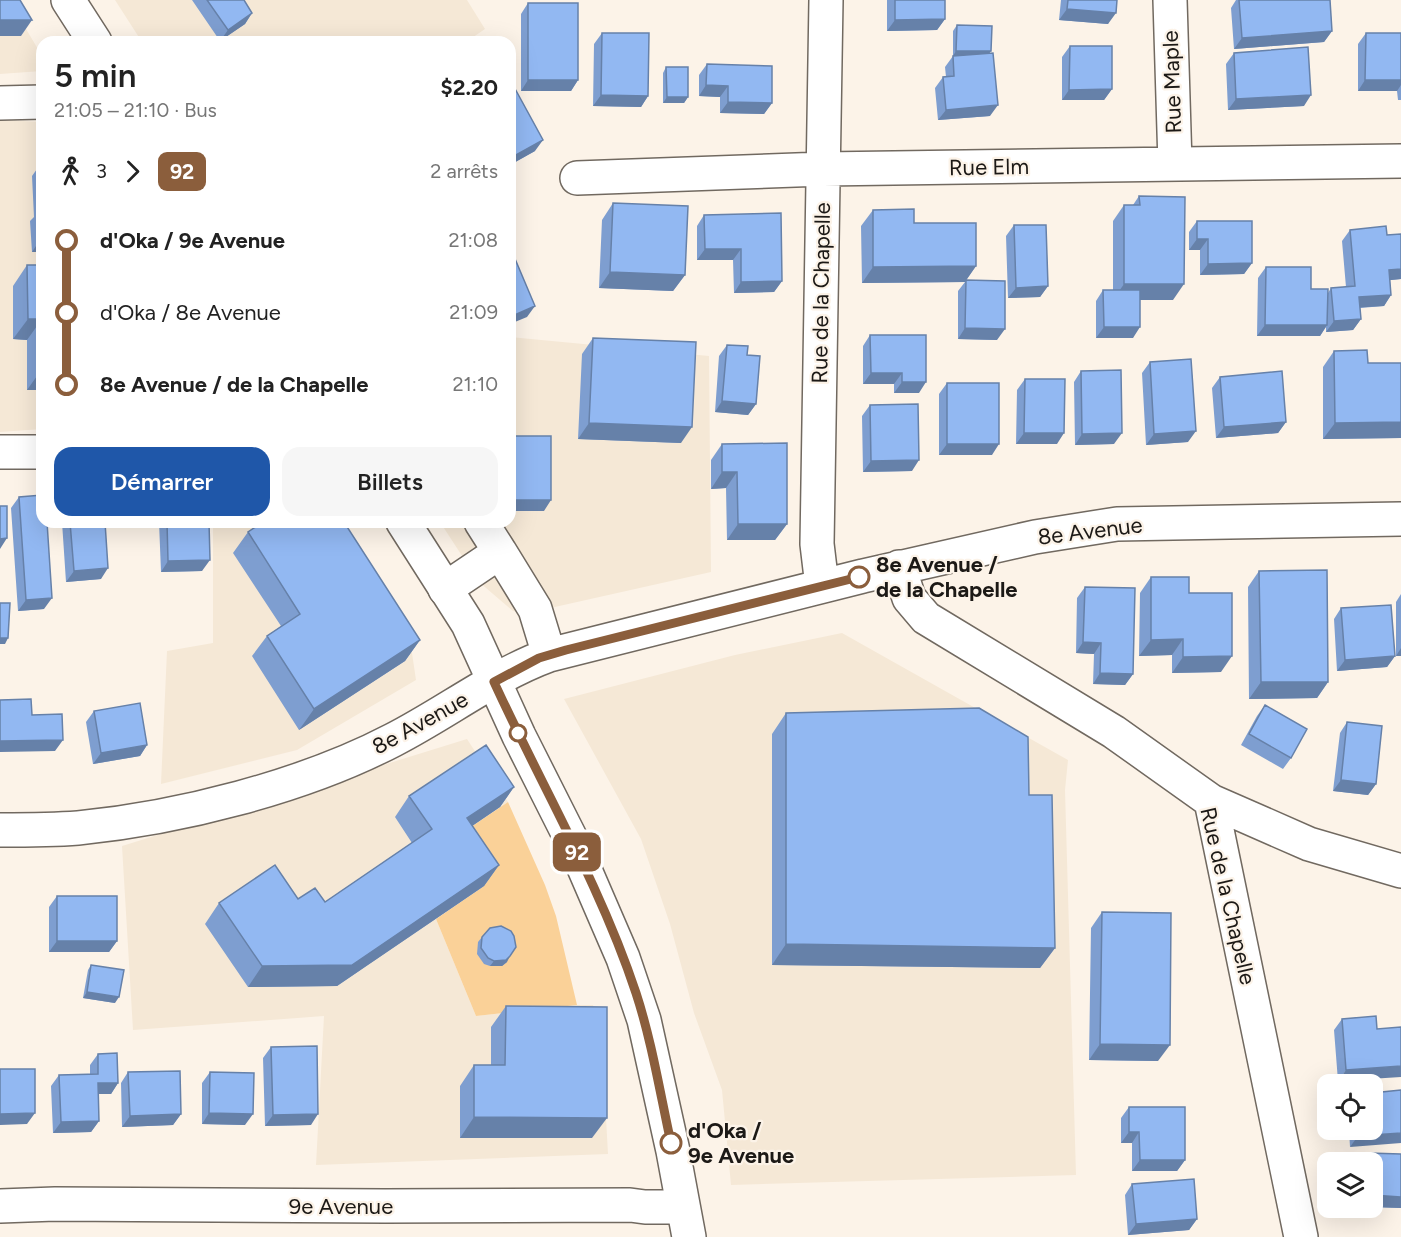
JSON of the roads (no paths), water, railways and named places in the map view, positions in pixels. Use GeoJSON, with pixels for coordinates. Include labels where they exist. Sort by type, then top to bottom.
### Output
{"type":"FeatureCollection","features":[{"type":"Feature","properties":{"kind":"street"},"geometry":{"type":"LineString","coordinates":[[68,0],[91,36]]}},
{"type":"Feature","properties":{"kind":"street","name":"Rue de la Chapelle"},"geometry":{"type":"LineString","coordinates":[[822,586],[817,544],[826,0]]}},
{"type":"Feature","properties":{"kind":"street","name":"Rue Maple"},"geometry":{"type":"LineString","coordinates":[[1170,0],[1174,164]]}},
{"type":"Feature","properties":{"kind":"street"},"geometry":{"type":"LineString","coordinates":[[0,103],[36,102]]}},
{"type":"Feature","properties":{"kind":"street","name":"Rue Elm"},"geometry":{"type":"LineString","coordinates":[[577,178],[823,169],[1401,162]]}},
{"type":"Feature","properties":{"kind":"street"},"geometry":{"type":"LineString","coordinates":[[0,452],[36,452]]}},
{"type":"Feature","properties":{"kind":"street","name":"8e Avenue"},"geometry":{"type":"LineString","coordinates":[[0,830],[77,828],[147,818],[270,788],[337,766],[368,753],[429,721],[525,665],[549,655],[899,567],[1035,537],[1117,524],[1401,519]]}},
{"type":"Feature","properties":{"kind":"street"},"geometry":{"type":"LineString","coordinates":[[407,528],[468,624],[609,923],[644,1020],[673,1150],[685,1222]]}},
{"type":"Feature","properties":{"kind":"street"},"geometry":{"type":"LineString","coordinates":[[485,528],[535,609],[549,655]]}},
{"type":"Feature","properties":{"kind":"street"},"geometry":{"type":"LineString","coordinates":[[445,589],[500,552]]}},
{"type":"Feature","properties":{"kind":"street","name":"Rue de la Chapelle"},"geometry":{"type":"LineString","coordinates":[[899,567],[909,598],[926,618],[1114,732],[1211,801],[1301,1237]]}},
{"type":"Feature","properties":{"kind":"street"},"geometry":{"type":"LineString","coordinates":[[1211,801],[1310,844],[1401,871]]}},
{"type":"Feature","properties":{"kind":"street","name":"9e Avenue"},"geometry":{"type":"LineString","coordinates":[[0,1206],[55,1204],[630,1205],[645,1207],[685,1222]]}},
{"type":"Feature","properties":{"kind":"place","name":"8e Avenue / de la Chapelle"},"geometry":{"type":"Point","coordinates":[859,577]}},
{"type":"Feature","properties":{"kind":"place","name":"d'Oka / 9e Avenue"},"geometry":{"type":"Point","coordinates":[671,1143]}}]}
